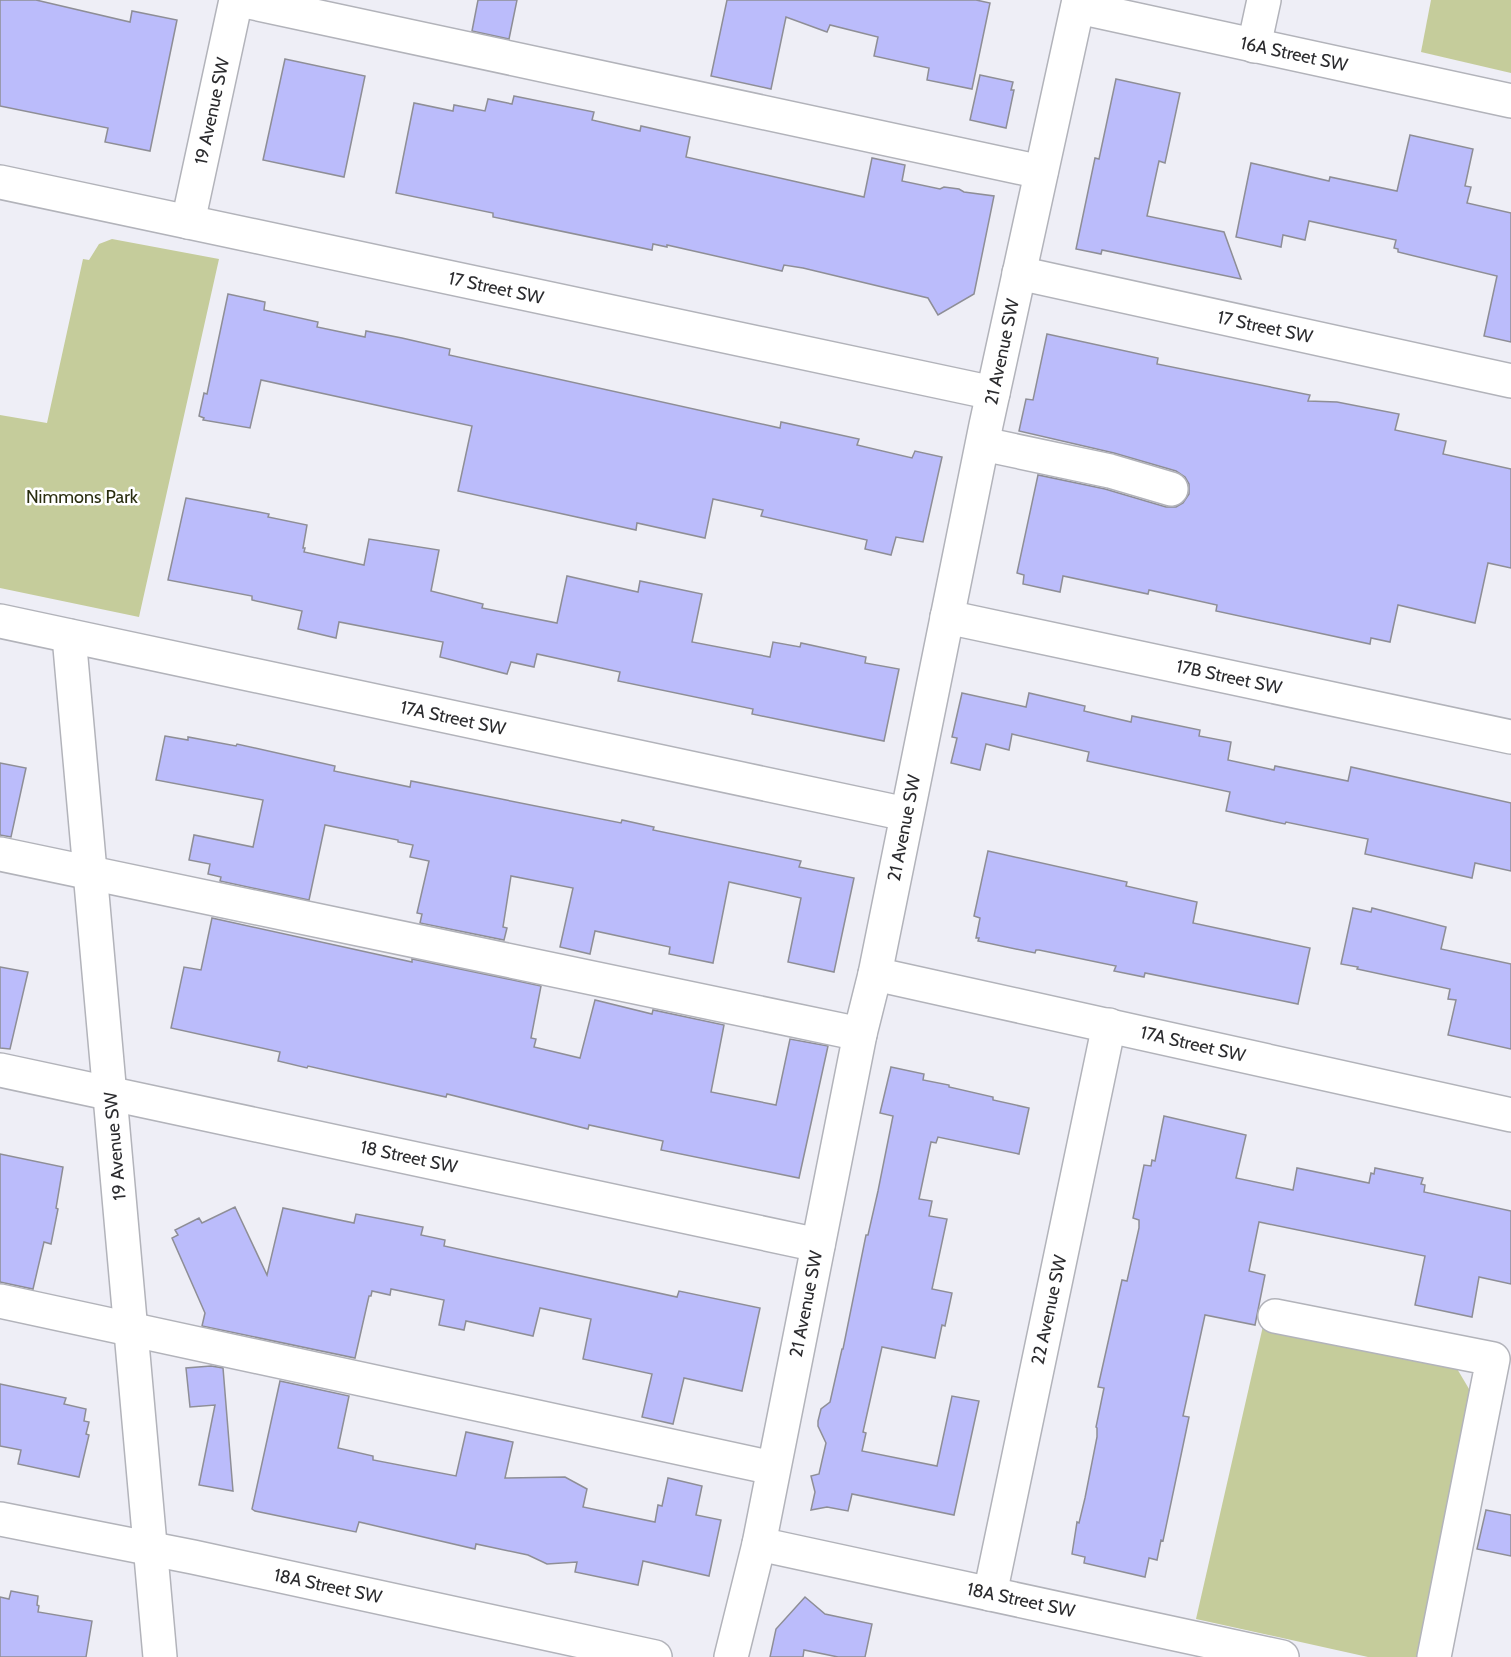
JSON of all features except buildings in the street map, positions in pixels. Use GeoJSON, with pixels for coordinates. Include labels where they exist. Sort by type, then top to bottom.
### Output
{"type":"FeatureCollection","features":[{"type":"Feature","properties":{"kind":"street"},"geometry":{"type":"LineString","coordinates":[[238,0],[1041,172]]}},
{"type":"Feature","properties":{"kind":"street","name":"19 Avenue SW"},"geometry":{"type":"LineString","coordinates":[[188,222],[238,0]]}},
{"type":"Feature","properties":{"kind":"street"},"geometry":{"type":"LineString","coordinates":[[1254,46],[1264,0]]}},
{"type":"Feature","properties":{"kind":"street","name":"21 Avenue SW"},"geometry":{"type":"LineString","coordinates":[[731,1657],[759,1544],[860,1034],[875,974],[993,393],[1078,4]]}},
{"type":"Feature","properties":{"kind":"street","name":"16A Street SW"},"geometry":{"type":"LineString","coordinates":[[1078,4],[1254,46],[1511,101]]}},
{"type":"Feature","properties":{"kind":"street","name":"17 Street SW"},"geometry":{"type":"LineString","coordinates":[[0,182],[993,393]]}},
{"type":"Feature","properties":{"kind":"street","name":"17 Street SW"},"geometry":{"type":"LineString","coordinates":[[1019,273],[1511,381]]}},
{"type":"Feature","properties":{"kind":"street"},"geometry":{"type":"LineString","coordinates":[[983,444],[1110,471],[1171,489]]}},
{"type":"Feature","properties":{"kind":"street","name":"17B Street SW"},"geometry":{"type":"LineString","coordinates":[[947,617],[1511,736]]}},
{"type":"Feature","properties":{"kind":"street","name":"17A Street SW"},"geometry":{"type":"LineString","coordinates":[[0,621],[906,814]]}},
{"type":"Feature","properties":{"kind":"street","name":"19 Avenue SW"},"geometry":{"type":"LineString","coordinates":[[69,636],[160,1657]]}},
{"type":"Feature","properties":{"kind":"street"},"geometry":{"type":"LineString","coordinates":[[0,854],[860,1034]]}},
{"type":"Feature","properties":{"kind":"street","name":"17A Street SW"},"geometry":{"type":"LineString","coordinates":[[875,974],[1511,1115]]}},
{"type":"Feature","properties":{"kind":"street","name":"22 Avenue SW"},"geometry":{"type":"LineString","coordinates":[[990,1594],[1109,1025]]}},
{"type":"Feature","properties":{"kind":"street","name":"18 Street SW"},"geometry":{"type":"LineString","coordinates":[[0,1070],[818,1245]]}},
{"type":"Feature","properties":{"kind":"street"},"geometry":{"type":"LineString","coordinates":[[0,1301],[773,1468]]}},
{"type":"Feature","properties":{"kind":"street"},"geometry":{"type":"LineString","coordinates":[[1275,1316],[1502,1361],[1434,1657]]}},
{"type":"Feature","properties":{"kind":"street","name":"18A Street SW"},"geometry":{"type":"LineString","coordinates":[[0,1519],[655,1657]]}},
{"type":"Feature","properties":{"kind":"street","name":"18A Street SW"},"geometry":{"type":"LineString","coordinates":[[759,1544],[990,1594],[1233,1652],[1282,1657]]}},
{"type":"Feature","properties":{"kind":"green space"},"geometry":{"type":"Polygon","coordinates":[[[1431,0],[1511,0],[1511,73],[1421,52],[1431,0]]]}},
{"type":"Feature","properties":{"kind":"green space","name":"Nimmons Park"},"geometry":{"type":"Polygon","coordinates":[[[112,239],[219,259],[139,617],[0,588],[0,415],[47,423],[83,259],[89,260],[99,244],[112,239]]]}},
{"type":"Feature","properties":{"kind":"green space"},"geometry":{"type":"Polygon","coordinates":[[[1263,1326],[1456,1367],[1472,1394],[1419,1657],[1368,1657],[1196,1619],[1263,1326]]]}}]}
